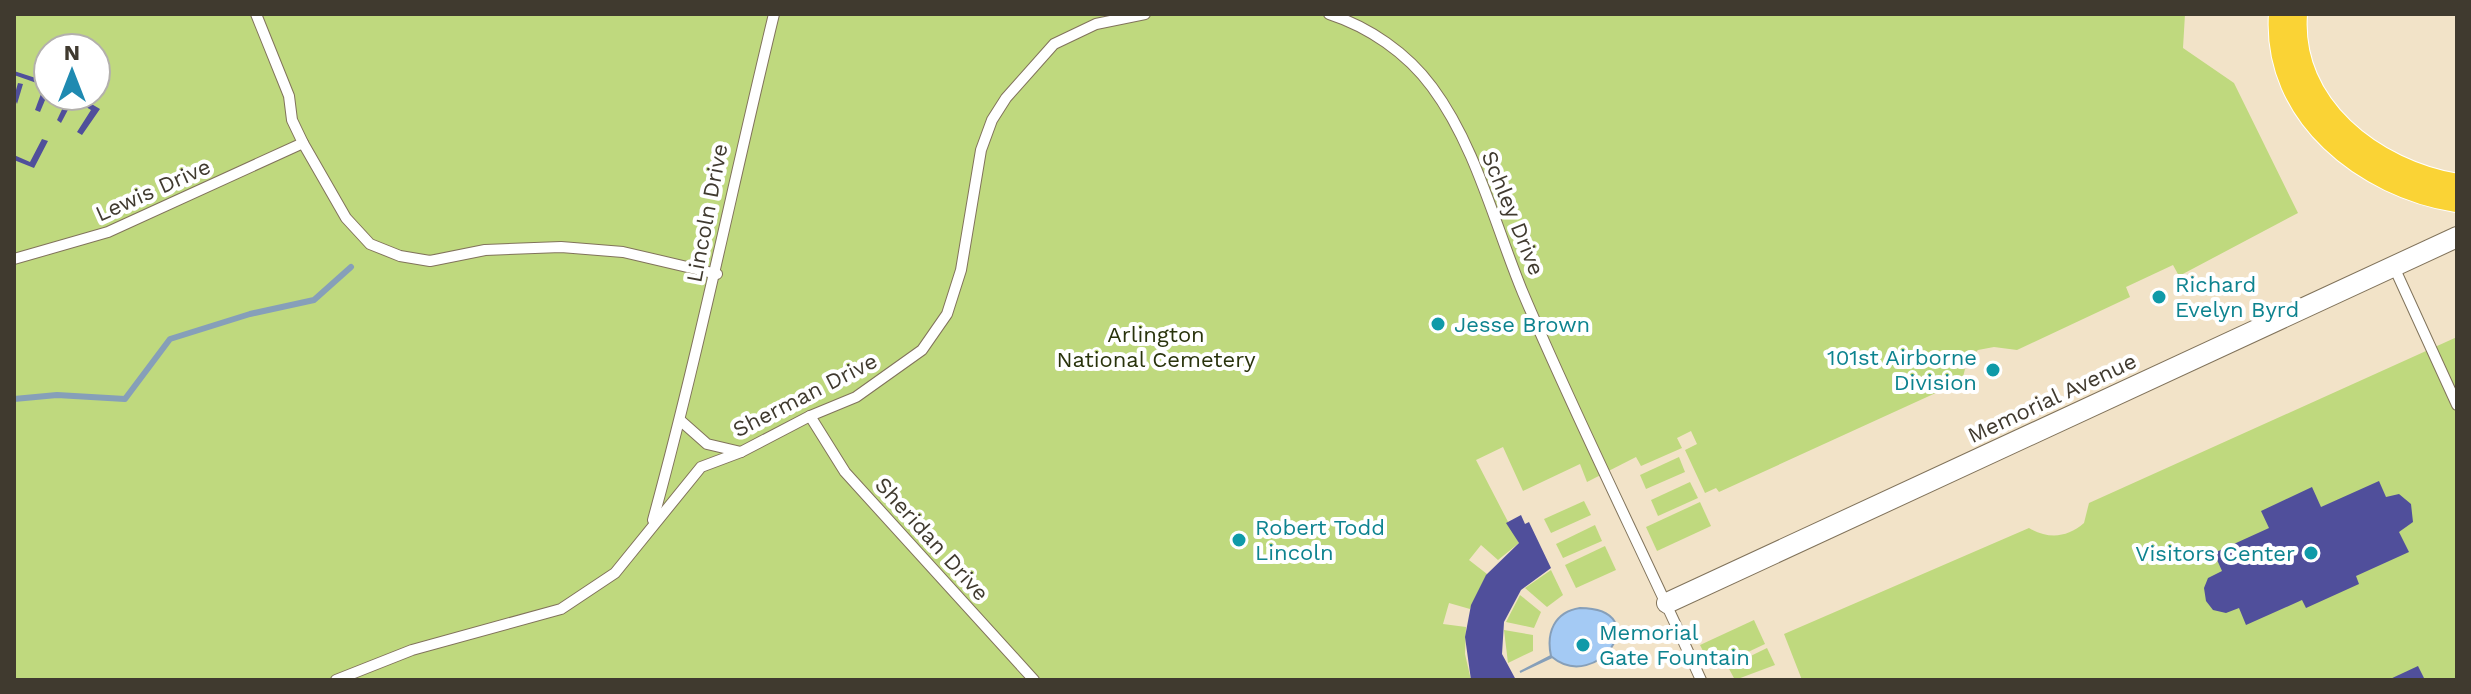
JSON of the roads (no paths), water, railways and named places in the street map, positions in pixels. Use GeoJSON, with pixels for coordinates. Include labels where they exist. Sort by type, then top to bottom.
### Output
{"type":"FeatureCollection","features":[{"type":"Feature","properties":{"kind":"highway"},"geometry":{"type":"LineString","coordinates":[[2288,14],[2289,38],[2301,84],[2335,133],[2356,153],[2381,169],[2457,193]]}},
{"type":"Feature","properties":{"kind":"street","name":"Memorial Avenue"},"geometry":{"type":"LineString","coordinates":[[1667,603],[2457,237]]}},
{"type":"Feature","properties":{"kind":"lane"},"geometry":{"type":"LineString","coordinates":[[256,14],[289,96],[292,120],[303,143],[352,225],[370,244],[400,256],[430,261],[485,250],[561,247],[623,252],[717,274]]}},
{"type":"Feature","properties":{"kind":"lane","name":"Lincoln Drive"},"geometry":{"type":"LineString","coordinates":[[652,526],[717,274],[738,157],[774,14]]}},
{"type":"Feature","properties":{"kind":"lane","name":"Sherman Drive"},"geometry":{"type":"LineString","coordinates":[[336,680],[412,650],[561,609],[615,573],[640,546],[652,526],[701,467],[741,452],[883,381],[922,350],[947,314],[961,270],[981,150],[992,120],[1026,74],[1054,44],[1096,24],[1145,14]]}},
{"type":"Feature","properties":{"kind":"lane","name":"Schley Drive"},"geometry":{"type":"LineString","coordinates":[[1329,14],[1352,22],[1394,48],[1432,87],[1448,114],[1469,156],[1524,295],[1701,680]]}},
{"type":"Feature","properties":{"kind":"lane","name":"Lewis Drive"},"geometry":{"type":"LineString","coordinates":[[14,259],[108,232],[303,143]]}},
{"type":"Feature","properties":{"kind":"lane"},"geometry":{"type":"LineString","coordinates":[[2394,267],[2457,405]]}},
{"type":"Feature","properties":{"kind":"lane","name":"Sheridan Drive"},"geometry":{"type":"LineString","coordinates":[[810,416],[845,472],[1034,680]]}},
{"type":"Feature","properties":{"kind":"lane"},"geometry":{"type":"LineString","coordinates":[[681,421],[707,444],[741,452]]}},
{"type":"Feature","properties":{"kind":"water","name":"Memorial Gate Fountain"},"geometry":{"type":"Polygon","coordinates":[[[1580,608],[1603,612],[1614,621],[1617,634],[1612,647],[1601,658],[1586,665],[1569,666],[1552,657],[1520,672],[1551,656],[1550,639],[1554,625],[1564,614],[1580,608]]]}},
{"type":"Feature","properties":{"kind":"waterway"},"geometry":{"type":"LineString","coordinates":[[14,399],[57,395],[125,399],[170,339],[250,314],[314,300],[351,267]]}},
{"type":"Feature","properties":{"kind":"place","name":"Richard Evelyn Byrd"},"geometry":{"type":"Point","coordinates":[2159,297]}},
{"type":"Feature","properties":{"kind":"place","name":"Jesse Brown"},"geometry":{"type":"Point","coordinates":[1438,324]}},
{"type":"Feature","properties":{"kind":"place","name":"101st Airborne Division"},"geometry":{"type":"Point","coordinates":[1993,370]}},
{"type":"Feature","properties":{"kind":"place","name":"Robert Todd Lincoln"},"geometry":{"type":"Point","coordinates":[1239,540]}},
{"type":"Feature","properties":{"kind":"place","name":"Visitors Center"},"geometry":{"type":"Point","coordinates":[2311,553]}},
{"type":"Feature","properties":{"kind":"place","name":"Memorial Gate Fountain"},"geometry":{"type":"Point","coordinates":[1583,645]}},
{"type":"Feature","properties":{"kind":"park label","name":"Arlington National Cemetery"},"geometry":{"type":"Point","coordinates":[1156,346]}}]}
